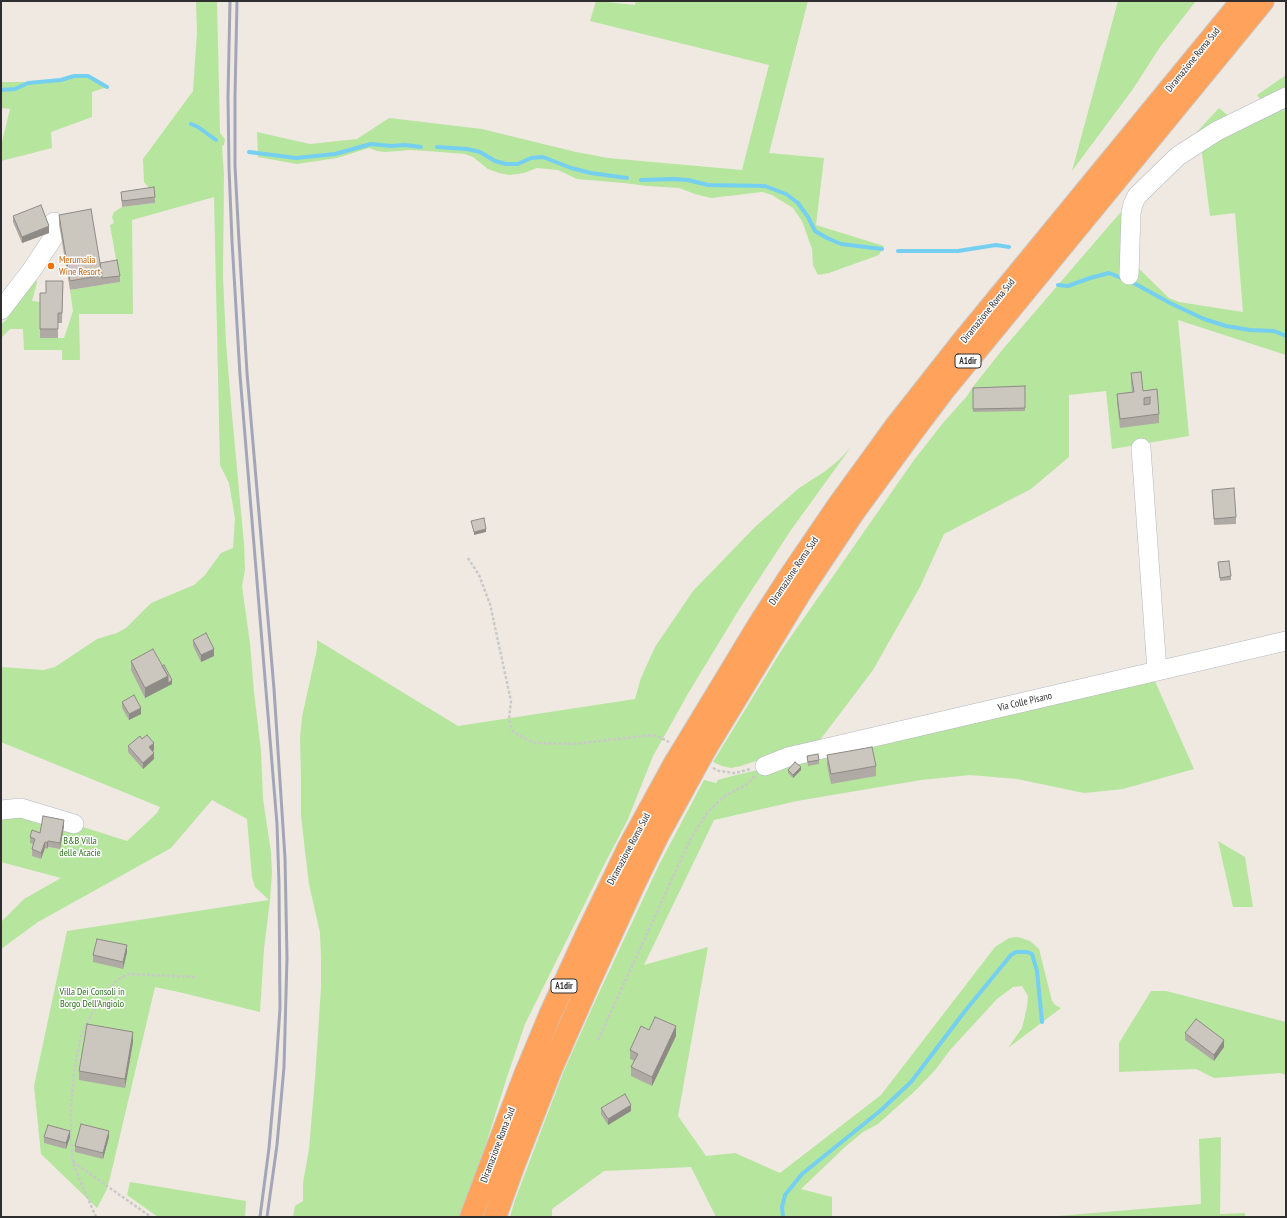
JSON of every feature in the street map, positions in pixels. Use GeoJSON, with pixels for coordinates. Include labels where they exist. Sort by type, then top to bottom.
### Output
{"type":"FeatureCollection","features":[{"type":"Feature","properties":{"kind":"highway","name":"Diramazione Roma Sud"},"geometry":{"type":"LineString","coordinates":[[495,1217],[551,1069],[591,978],[658,835],[692,755],[760,623],[838,506],[888,436],[949,358],[1242,1]]}},
{"type":"Feature","properties":{"kind":"highway","name":"Diramazione Roma Sud"},"geometry":{"type":"LineString","coordinates":[[471,1217],[550,1015],[629,847],[853,513],[907,439],[948,385],[1263,1]]}},
{"type":"Feature","properties":{"kind":"street"},"geometry":{"type":"LineString","coordinates":[[1129,276],[1131,212],[1137,196],[1178,156],[1217,132],[1286,97]]}},
{"type":"Feature","properties":{"kind":"street"},"geometry":{"type":"LineString","coordinates":[[1,310],[31,271],[55,234],[54,222]]}},
{"type":"Feature","properties":{"kind":"street"},"geometry":{"type":"LineString","coordinates":[[1141,448],[1157,671]]}},
{"type":"Feature","properties":{"kind":"street","name":"Via Colle Pisano"},"geometry":{"type":"LineString","coordinates":[[765,766],[788,757],[1286,641]]}},
{"type":"Feature","properties":{"kind":"street"},"geometry":{"type":"LineString","coordinates":[[1,810],[21,808],[74,824]]}},
{"type":"Feature","properties":{"kind":"path"},"geometry":{"type":"LineString","coordinates":[[468,558],[479,575],[490,604],[511,701],[509,719],[512,730],[518,735],[534,743],[574,744],[652,734],[719,771],[735,772],[765,766]]}},
{"type":"Feature","properties":{"kind":"path"},"geometry":{"type":"LineString","coordinates":[[598,1040],[690,840],[707,813],[722,798],[747,784],[765,766]]}},
{"type":"Feature","properties":{"kind":"path"},"geometry":{"type":"LineString","coordinates":[[96,1217],[73,1162],[71,1139],[71,1104],[75,1066],[81,1036],[97,1003],[116,980],[128,974],[196,977]]}},
{"type":"Feature","properties":{"kind":"path"},"geometry":{"type":"LineString","coordinates":[[73,1162],[151,1217]]}},
{"type":"Feature","properties":{"kind":"green space"},"geometry":{"type":"Polygon","coordinates":[[[196,1],[217,1],[220,133],[225,139],[224,145],[222,146],[224,174],[223,276],[226,343],[244,544],[245,570],[242,586],[250,643],[261,751],[263,799],[271,852],[272,873],[270,900],[264,949],[260,1012],[155,987],[110,1178],[106,1191],[97,1208],[41,1154],[34,1086],[67,931],[269,900],[255,887],[252,877],[247,819],[212,800],[171,848],[38,922],[1,949],[1,922],[24,899],[61,878],[1,862],[1,801],[127,841],[157,813],[160,807],[1,742],[1,667],[44,670],[55,667],[97,639],[117,633],[126,628],[151,603],[194,585],[205,575],[221,553],[233,548],[235,518],[229,483],[220,465],[214,197],[132,220],[133,314],[79,314],[80,360],[62,360],[62,350],[24,350],[23,329],[10,329],[1,338],[1,325],[6,320],[33,277],[36,279],[37,283],[32,301],[40,302],[40,338],[64,338],[73,311],[70,290],[120,282],[110,225],[114,223],[112,217],[114,212],[122,207],[155,203],[154,194],[144,182],[143,159],[193,91],[197,32],[196,1]],[[40,839],[35,845],[41,859],[45,848],[60,849],[40,839]]]}},
{"type":"Feature","properties":{"kind":"green space"},"geometry":{"type":"Polygon","coordinates":[[[596,1],[635,5],[636,1],[808,1],[769,153],[824,158],[816,225],[884,246],[879,255],[829,273],[818,275],[813,265],[812,249],[802,221],[793,208],[772,195],[762,192],[711,198],[679,188],[577,179],[558,170],[537,168],[524,173],[510,175],[488,169],[473,157],[465,154],[427,151],[410,150],[385,152],[369,148],[337,158],[297,164],[258,157],[257,132],[310,144],[357,139],[389,118],[482,129],[576,152],[608,158],[742,170],[769,65],[590,21],[596,1]]]}},
{"type":"Feature","properties":{"kind":"green space"},"geometry":{"type":"Polygon","coordinates":[[[1118,1],[1196,1],[1160,47],[1133,89],[1072,171],[1118,1]]]}},
{"type":"Feature","properties":{"kind":"green space"},"geometry":{"type":"Polygon","coordinates":[[[1286,75],[1286,92],[1181,149],[1219,108],[1231,118],[1262,102],[1257,95],[1286,75]]]}},
{"type":"Feature","properties":{"kind":"green space"},"geometry":{"type":"Polygon","coordinates":[[[74,76],[88,76],[107,87],[92,92],[92,117],[51,132],[52,148],[1,161],[1,146],[10,109],[1,108],[1,82],[43,82],[61,80],[74,76]]]}},
{"type":"Feature","properties":{"kind":"green space"},"geometry":{"type":"Polygon","coordinates":[[[1286,102],[1286,355],[1178,320],[1189,436],[1112,449],[1106,391],[1069,395],[1069,457],[1031,489],[944,534],[920,587],[873,670],[817,744],[789,750],[731,768],[713,762],[783,648],[914,460],[943,423],[967,396],[1003,349],[1132,199],[1126,256],[1169,298],[1179,302],[1243,312],[1235,213],[1210,216],[1201,146],[1286,102]]]}},
{"type":"Feature","properties":{"kind":"green space"},"geometry":{"type":"Polygon","coordinates":[[[851,447],[791,530],[740,608],[689,692],[653,756],[628,819],[525,1024],[463,1217],[293,1217],[295,1206],[303,1201],[303,1183],[309,1149],[315,1079],[321,988],[320,933],[309,884],[301,815],[300,738],[302,717],[317,649],[317,640],[458,726],[635,699],[641,678],[655,647],[693,591],[756,526],[799,488],[824,472],[839,460],[851,447]]]}},
{"type":"Feature","properties":{"kind":"green space"},"geometry":{"type":"Polygon","coordinates":[[[1154,679],[1194,769],[1123,789],[1084,793],[1017,779],[970,775],[921,780],[797,801],[714,820],[644,965],[708,947],[678,1116],[706,1156],[735,1153],[780,1173],[881,1095],[995,947],[1009,938],[1018,937],[1030,941],[1039,949],[1052,1001],[1055,1005],[1061,1008],[1008,1048],[1022,1028],[1028,996],[1022,986],[1013,987],[997,999],[915,1091],[878,1124],[863,1132],[845,1147],[801,1189],[832,1197],[832,1217],[716,1217],[691,1167],[604,1171],[552,1209],[552,1217],[510,1217],[563,1073],[659,865],[704,780],[716,783],[718,780],[1154,679]],[[676,1036],[630,1059],[638,1063],[676,1036]]]}},
{"type":"Feature","properties":{"kind":"green space"},"geometry":{"type":"Polygon","coordinates":[[[1218,841],[1245,857],[1253,907],[1233,907],[1218,841]]]}},
{"type":"Feature","properties":{"kind":"green space"},"geometry":{"type":"Polygon","coordinates":[[[1151,991],[1166,991],[1286,1022],[1286,1075],[1280,1073],[1214,1078],[1196,1069],[1119,1072],[1119,1043],[1151,991]]]}},
{"type":"Feature","properties":{"kind":"green space"},"geometry":{"type":"Polygon","coordinates":[[[1221,1137],[1220,1214],[1245,1213],[1245,1217],[1046,1217],[1201,1204],[1199,1139],[1221,1137]]]}},
{"type":"Feature","properties":{"kind":"green space"},"geometry":{"type":"Polygon","coordinates":[[[130,1182],[246,1201],[245,1217],[158,1217],[127,1195],[130,1182]]]}},
{"type":"Feature","properties":{"kind":"building"},"geometry":{"type":"Polygon","coordinates":[[[154,187],[155,197],[122,201],[121,192],[154,187]]]}},
{"type":"Feature","properties":{"kind":"building"},"geometry":{"type":"Polygon","coordinates":[[[41,205],[49,226],[22,237],[13,216],[41,205]]]}},
{"type":"Feature","properties":{"kind":"building"},"geometry":{"type":"Polygon","coordinates":[[[91,209],[102,275],[70,281],[59,215],[91,209]]]}},
{"type":"Feature","properties":{"kind":"building"},"geometry":{"type":"Polygon","coordinates":[[[117,260],[120,276],[102,278],[100,263],[117,260]]]}},
{"type":"Feature","properties":{"kind":"building"},"geometry":{"type":"Polygon","coordinates":[[[46,281],[63,281],[62,313],[58,313],[58,329],[40,329],[40,293],[46,293],[46,281]]]}},
{"type":"Feature","properties":{"kind":"building"},"geometry":{"type":"Polygon","coordinates":[[[1141,372],[1143,391],[1157,389],[1159,414],[1120,419],[1117,394],[1134,392],[1131,373],[1141,372]],[[1150,397],[1144,398],[1144,405],[1150,404],[1150,397]]]}},
{"type":"Feature","properties":{"kind":"building"},"geometry":{"type":"Polygon","coordinates":[[[1025,386],[1025,408],[973,409],[973,388],[1025,386]]]}},
{"type":"Feature","properties":{"kind":"building"},"geometry":{"type":"Polygon","coordinates":[[[1234,488],[1236,517],[1214,519],[1212,490],[1234,488]]]}},
{"type":"Feature","properties":{"kind":"building"},"geometry":{"type":"Polygon","coordinates":[[[484,518],[486,529],[474,532],[471,521],[484,518]]]}},
{"type":"Feature","properties":{"kind":"building"},"geometry":{"type":"Polygon","coordinates":[[[1229,561],[1231,576],[1220,578],[1218,562],[1229,561]]]}},
{"type":"Feature","properties":{"kind":"building"},"geometry":{"type":"Polygon","coordinates":[[[206,633],[214,649],[201,655],[193,640],[206,633]]]}},
{"type":"Feature","properties":{"kind":"building"},"geometry":{"type":"Polygon","coordinates":[[[153,649],[168,676],[145,688],[131,661],[153,649]]]}},
{"type":"Feature","properties":{"kind":"building"},"geometry":{"type":"Polygon","coordinates":[[[164,665],[172,680],[168,683],[168,676],[162,666],[164,665]]]}},
{"type":"Feature","properties":{"kind":"building"},"geometry":{"type":"Polygon","coordinates":[[[134,695],[141,708],[129,714],[122,702],[134,695]]]}},
{"type":"Feature","properties":{"kind":"building"},"geometry":{"type":"Polygon","coordinates":[[[147,735],[154,743],[149,747],[154,753],[143,763],[128,746],[140,736],[142,739],[147,735]]]}},
{"type":"Feature","properties":{"kind":"building"},"geometry":{"type":"Polygon","coordinates":[[[872,747],[876,766],[831,774],[827,755],[872,747]]]}},
{"type":"Feature","properties":{"kind":"building"},"geometry":{"type":"Polygon","coordinates":[[[818,754],[819,760],[808,762],[807,756],[818,754]]]}},
{"type":"Feature","properties":{"kind":"building"},"geometry":{"type":"Polygon","coordinates":[[[795,762],[801,767],[793,775],[788,770],[795,762]]]}},
{"type":"Feature","properties":{"kind":"building","name":"B&B Villa delle Acacie"},"geometry":{"type":"Polygon","coordinates":[[[43,816],[64,820],[60,843],[45,842],[41,853],[32,849],[35,839],[30,837],[32,830],[40,833],[43,816]]]}},
{"type":"Feature","properties":{"kind":"building"},"geometry":{"type":"Polygon","coordinates":[[[97,939],[127,945],[123,962],[93,955],[97,939]]]}},
{"type":"Feature","properties":{"kind":"building"},"geometry":{"type":"Polygon","coordinates":[[[655,1017],[676,1026],[652,1077],[631,1067],[638,1054],[630,1050],[641,1026],[649,1030],[655,1017]]]}},
{"type":"Feature","properties":{"kind":"building"},"geometry":{"type":"Polygon","coordinates":[[[1196,1019],[1224,1040],[1214,1055],[1185,1033],[1196,1019]]]}},
{"type":"Feature","properties":{"kind":"building","name":"Villa Dei Consoli in Borgo Dell'Angiolo"},"geometry":{"type":"Polygon","coordinates":[[[87,1024],[133,1032],[125,1079],[79,1071],[87,1024]]]}},
{"type":"Feature","properties":{"kind":"building"},"geometry":{"type":"Polygon","coordinates":[[[625,1094],[631,1105],[608,1119],[601,1108],[625,1094]]]}},
{"type":"Feature","properties":{"kind":"building"},"geometry":{"type":"Polygon","coordinates":[[[81,1124],[109,1131],[103,1153],[75,1146],[81,1124]]]}},
{"type":"Feature","properties":{"kind":"building"},"geometry":{"type":"Polygon","coordinates":[[[48,1125],[70,1131],[66,1143],[44,1137],[48,1125]]]}},
{"type":"Feature","properties":{"kind":"waterway"},"geometry":{"type":"LineString","coordinates":[[1,90],[15,89],[28,83],[61,80],[74,76],[88,76],[107,87]]}},
{"type":"Feature","properties":{"kind":"waterway"},"geometry":{"type":"LineString","coordinates":[[191,124],[198,127],[216,140]]}},
{"type":"Feature","properties":{"kind":"waterway"},"geometry":{"type":"LineString","coordinates":[[249,152],[296,158],[335,154],[371,144],[421,147]]}},
{"type":"Feature","properties":{"kind":"waterway"},"geometry":{"type":"LineString","coordinates":[[437,147],[467,149],[480,152],[495,161],[506,164],[518,164],[531,158],[543,157],[571,168],[591,173],[627,178]]}},
{"type":"Feature","properties":{"kind":"waterway"},"geometry":{"type":"LineString","coordinates":[[641,180],[673,179],[688,180],[708,185],[765,186],[786,194],[798,203],[808,217],[815,231],[827,238],[841,244],[882,249]]}},
{"type":"Feature","properties":{"kind":"waterway"},"geometry":{"type":"LineString","coordinates":[[898,251],[958,251],[996,245],[1009,247]]}},
{"type":"Feature","properties":{"kind":"waterway"},"geometry":{"type":"LineString","coordinates":[[1058,285],[1068,286],[1109,273],[1124,279]]}},
{"type":"Feature","properties":{"kind":"waterway"},"geometry":{"type":"LineString","coordinates":[[1130,281],[1170,303],[1204,319],[1226,326],[1250,330],[1274,331],[1286,336]]}},
{"type":"Feature","properties":{"kind":"waterway"},"geometry":{"type":"LineString","coordinates":[[783,1217],[782,1207],[785,1195],[802,1174],[880,1111],[911,1082],[965,1011],[1011,955],[1016,952],[1027,952],[1032,954],[1037,971],[1042,1022]]}},
{"type":"Feature","properties":{"kind":"railway"},"geometry":{"type":"LineString","coordinates":[[230,1],[228,97],[232,241],[240,375],[277,824],[279,884],[280,1008],[269,1148],[260,1217]]}},
{"type":"Feature","properties":{"kind":"railway"},"geometry":{"type":"LineString","coordinates":[[237,1],[235,166],[239,241],[247,373],[274,689],[285,858],[287,958],[284,1067],[277,1145],[267,1217]]}},
{"type":"Feature","properties":{"kind":"place","name":"Merumalia Wine Resort"},"geometry":{"type":"Point","coordinates":[51,266]}}]}
